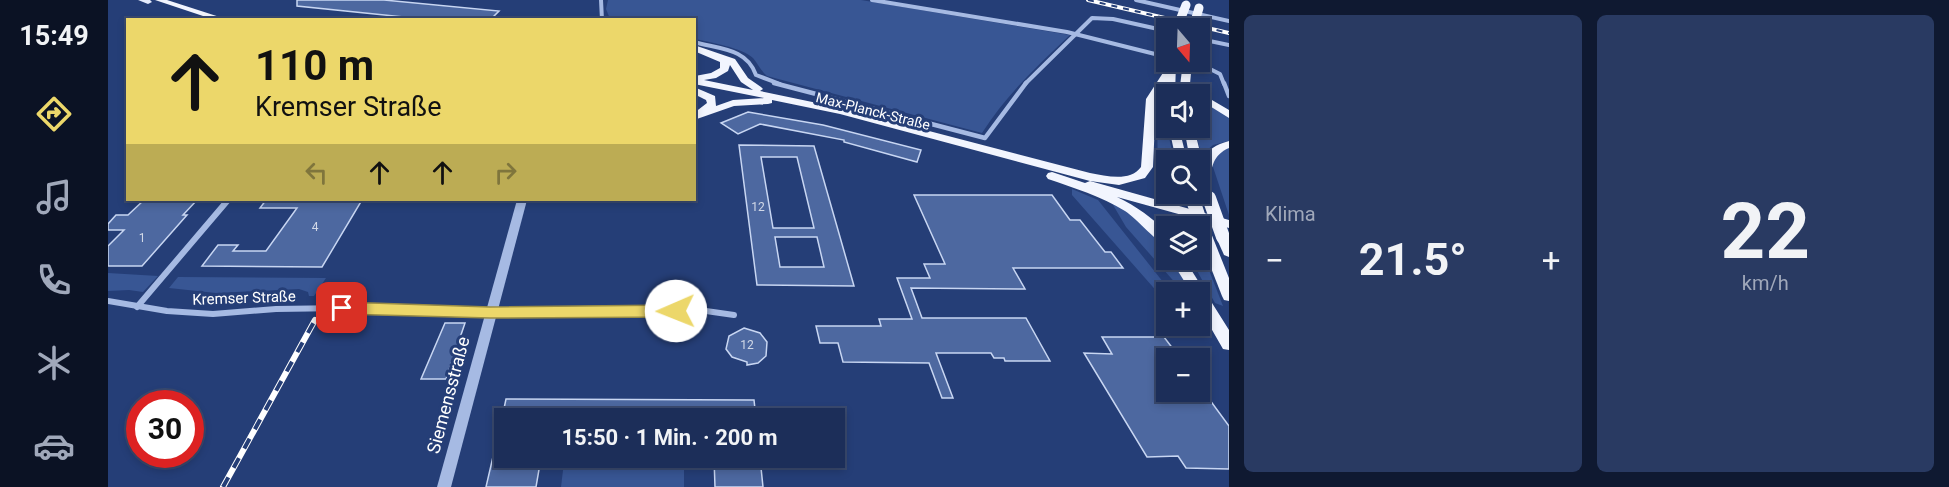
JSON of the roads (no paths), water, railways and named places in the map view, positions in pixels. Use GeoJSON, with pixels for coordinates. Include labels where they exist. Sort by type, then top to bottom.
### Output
{"type":"FeatureCollection","features":[{"type":"Feature","properties":{"kind":"highway"},"geometry":{"type":"LineString","coordinates":[[159,0],[218,18]]}},
{"type":"Feature","properties":{"kind":"highway"},"geometry":{"type":"LineString","coordinates":[[145,1],[198,18]]}},
{"type":"Feature","properties":{"kind":"highway"},"geometry":{"type":"LineString","coordinates":[[1181,18],[1187,3]]}},
{"type":"Feature","properties":{"kind":"highway"},"geometry":{"type":"LineString","coordinates":[[696,49],[732,61],[749,84],[771,98]]}},
{"type":"Feature","properties":{"kind":"highway"},"geometry":{"type":"LineString","coordinates":[[696,80],[713,76],[724,69],[725,62],[716,54]]}},
{"type":"Feature","properties":{"kind":"highway"},"geometry":{"type":"LineString","coordinates":[[973,146],[1090,177],[1119,181],[1135,178],[1141,175],[1147,167],[1149,107],[1153,93],[1164,72]]}},
{"type":"Feature","properties":{"kind":"highway","name":"Max-Planck-Straße"},"geometry":{"type":"LineString","coordinates":[[696,80],[973,146]]}},
{"type":"Feature","properties":{"kind":"highway","name":"Max-Planck-Straße"},"geometry":{"type":"LineString","coordinates":[[696,89],[771,98],[1041,172]]}},
{"type":"Feature","properties":{"kind":"highway"},"geometry":{"type":"LineString","coordinates":[[696,90],[707,95],[712,104],[696,117]]}},
{"type":"Feature","properties":{"kind":"highway"},"geometry":{"type":"LineString","coordinates":[[696,117],[733,103],[771,98]]}},
{"type":"Feature","properties":{"kind":"highway"},"geometry":{"type":"LineString","coordinates":[[1210,102],[1229,115]]}},
{"type":"Feature","properties":{"kind":"highway"},"geometry":{"type":"LineString","coordinates":[[1210,155],[1216,148],[1229,144]]}},
{"type":"Feature","properties":{"kind":"highway"},"geometry":{"type":"LineString","coordinates":[[973,146],[1229,218]]}},
{"type":"Feature","properties":{"kind":"highway"},"geometry":{"type":"LineString","coordinates":[[1041,172],[1229,224]]}},
{"type":"Feature","properties":{"kind":"highway"},"geometry":{"type":"LineString","coordinates":[[1041,172],[1110,196],[1145,218],[1156,230]]}},
{"type":"Feature","properties":{"kind":"highway"},"geometry":{"type":"LineString","coordinates":[[1210,201],[1229,252]]}},
{"type":"Feature","properties":{"kind":"highway"},"geometry":{"type":"LineString","coordinates":[[1194,204],[1229,296]]}},
{"type":"Feature","properties":{"kind":"highway"},"geometry":{"type":"LineString","coordinates":[[1210,312],[1229,344]]}},
{"type":"Feature","properties":{"kind":"street"},"geometry":{"type":"LineString","coordinates":[[601,0],[602,18]]}},
{"type":"Feature","properties":{"kind":"street"},"geometry":{"type":"LineString","coordinates":[[872,0],[1077,34],[1156,57]]}},
{"type":"Feature","properties":{"kind":"street"},"geometry":{"type":"LineString","coordinates":[[1136,0],[1229,21]]}},
{"type":"Feature","properties":{"kind":"street"},"geometry":{"type":"LineString","coordinates":[[696,43],[743,55],[752,63],[756,75],[771,82],[985,138],[1029,78],[1092,18],[1100,17],[1156,30]]}},
{"type":"Feature","properties":{"kind":"street"},"geometry":{"type":"LineString","coordinates":[[1210,41],[1229,45]]}},
{"type":"Feature","properties":{"kind":"street"},"geometry":{"type":"LineString","coordinates":[[1210,69],[1220,74],[1229,96]]}},
{"type":"Feature","properties":{"kind":"street"},"geometry":{"type":"LineString","coordinates":[[137,307],[227,201]]}},
{"type":"Feature","properties":{"kind":"street","name":"Siemensstraße"},"geometry":{"type":"LineString","coordinates":[[444,487],[522,201]]}},
{"type":"Feature","properties":{"kind":"street","name":"Kremser Straße"},"geometry":{"type":"LineString","coordinates":[[108,301],[189,314],[342,308],[490,312]]}},
{"type":"Feature","properties":{"kind":"street"},"geometry":{"type":"LineString","coordinates":[[490,312],[699,310],[734,315]]}},
{"type":"Feature","properties":{"kind":"railway"},"geometry":{"type":"LineString","coordinates":[[1088,0],[1229,33]]}},
{"type":"Feature","properties":{"kind":"railway"},"geometry":{"type":"LineString","coordinates":[[223,487],[315,320]]}}]}
